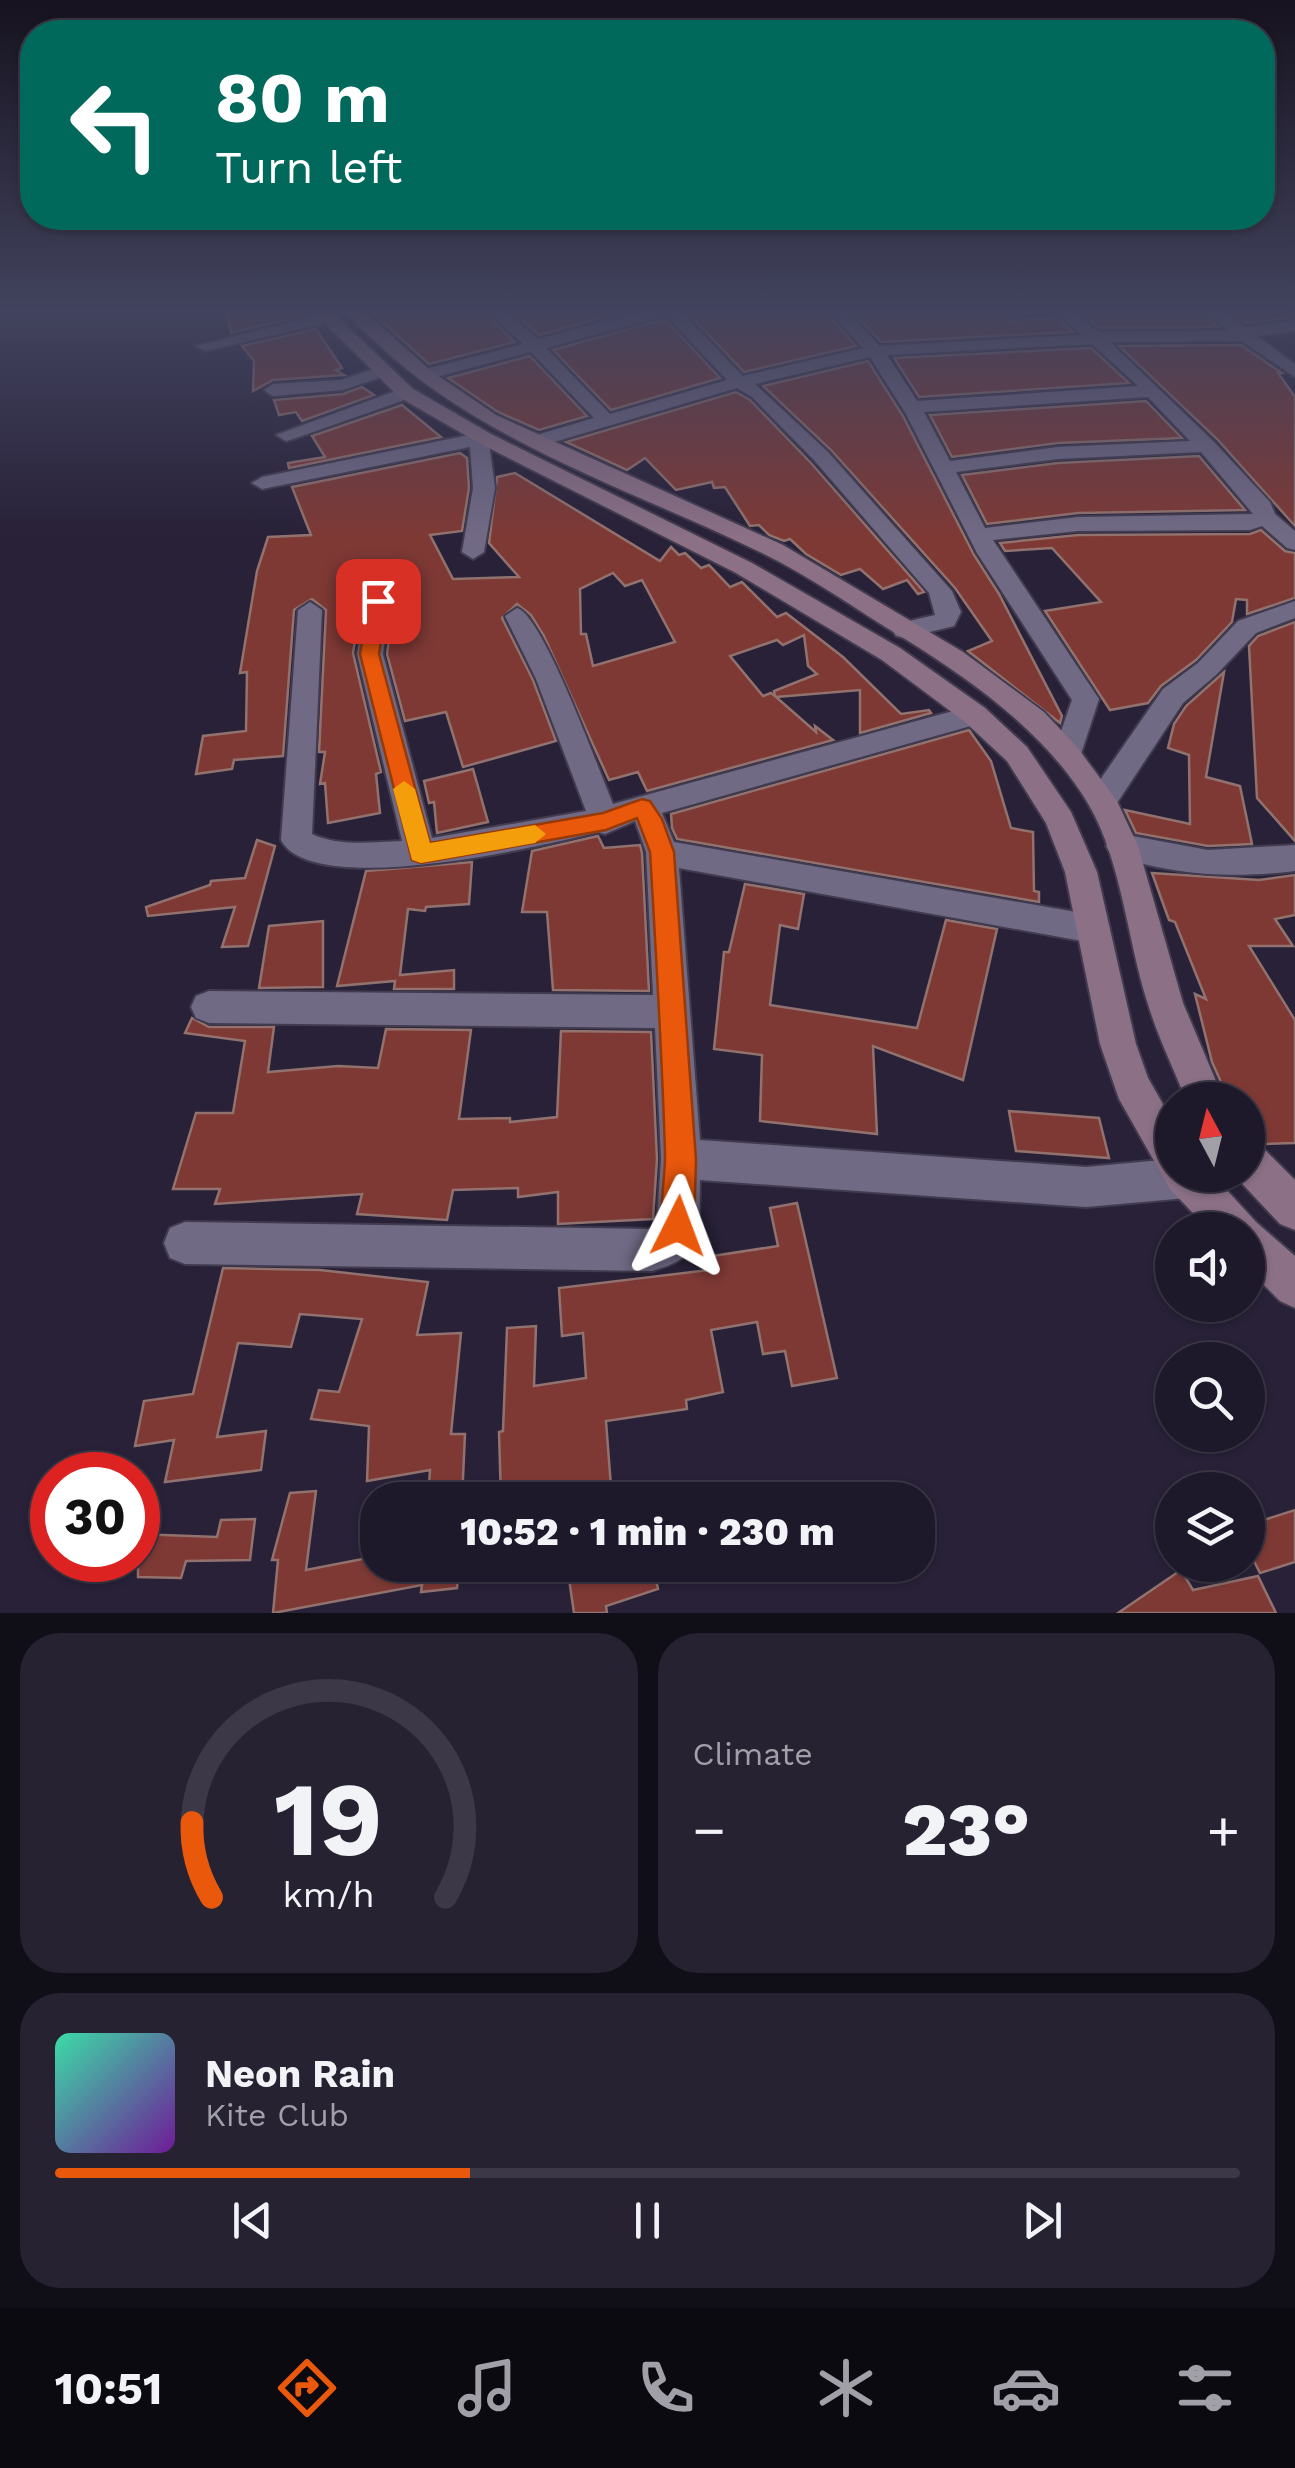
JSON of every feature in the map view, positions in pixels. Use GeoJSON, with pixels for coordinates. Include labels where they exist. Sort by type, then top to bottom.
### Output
{"type":"FeatureCollection","features":[{"type":"Feature","properties":{"kind":"street"},"geometry":{"type":"LineString","coordinates":[[272,390],[316,386]]}},
{"type":"Feature","properties":{"kind":"street"},"geometry":{"type":"LineString","coordinates":[[286,435],[409,386]]}},
{"type":"Feature","properties":{"kind":"street"},"geometry":{"type":"LineString","coordinates":[[418,386],[481,438],[744,568],[891,654],[975,715],[1017,754],[1052,807],[1081,872],[1118,1044],[1132,1086],[1155,1125]]}},
{"type":"Feature","properties":{"kind":"street"},"geometry":{"type":"LineString","coordinates":[[420,386],[775,550],[998,689],[1034,718],[1068,754],[1102,800],[1122,846],[1166,1003],[1198,1082]]}},
{"type":"Feature","properties":{"kind":"street"},"geometry":{"type":"LineString","coordinates":[[574,386],[607,420]]}},
{"type":"Feature","properties":{"kind":"street"},"geometry":{"type":"LineString","coordinates":[[537,441],[725,386]]}},
{"type":"Feature","properties":{"kind":"street"},"geometry":{"type":"LineString","coordinates":[[748,386],[760,393],[821,456],[940,592],[949,612],[945,620],[906,630]]}},
{"type":"Feature","properties":{"kind":"street"},"geometry":{"type":"LineString","coordinates":[[896,386],[979,535],[1086,699],[1068,754]]}},
{"type":"Feature","properties":{"kind":"street"},"geometry":{"type":"LineString","coordinates":[[1146,386],[1207,446],[1262,507],[1265,517],[1295,543]]}},
{"type":"Feature","properties":{"kind":"street"},"geometry":{"type":"LineString","coordinates":[[910,407],[1151,391]]}},
{"type":"Feature","properties":{"kind":"street"},"geometry":{"type":"LineString","coordinates":[[262,482],[481,438]]}},
{"type":"Feature","properties":{"kind":"street"},"geometry":{"type":"LineString","coordinates":[[474,552],[484,488],[478,467],[481,438]]}},
{"type":"Feature","properties":{"kind":"street"},"geometry":{"type":"LineString","coordinates":[[941,468],[1058,454],[1207,446]]}},
{"type":"Feature","properties":{"kind":"street"},"geometry":{"type":"LineString","coordinates":[[979,535],[1078,524],[1250,523],[1265,517]]}},
{"type":"Feature","properties":{"kind":"street"},"geometry":{"type":"LineString","coordinates":[[378,601],[370,654],[421,854]]}},
{"type":"Feature","properties":{"kind":"street"},"geometry":{"type":"LineString","coordinates":[[1102,800],[1173,696],[1208,669],[1247,627],[1295,609]]}},
{"type":"Feature","properties":{"kind":"street"},"geometry":{"type":"LineString","coordinates":[[310,610],[296,840],[305,850],[331,854],[421,854],[606,822],[642,807],[975,715]]}},
{"type":"Feature","properties":{"kind":"street"},"geometry":{"type":"LineString","coordinates":[[517,616],[549,679],[606,822]]}},
{"type":"Feature","properties":{"kind":"street"},"geometry":{"type":"LineString","coordinates":[[185,1242],[652,1250],[668,1243],[678,1226],[681,1160],[673,1012],[662,852],[654,825],[642,807]]}},
{"type":"Feature","properties":{"kind":"street"},"geometry":{"type":"LineString","coordinates":[[1122,846],[1170,862],[1245,865],[1295,858]]}},
{"type":"Feature","properties":{"kind":"street"},"geometry":{"type":"LineString","coordinates":[[662,852],[1094,929]]}},
{"type":"Feature","properties":{"kind":"street"},"geometry":{"type":"LineString","coordinates":[[209,1007],[673,1012]]}},
{"type":"Feature","properties":{"kind":"street"},"geometry":{"type":"LineString","coordinates":[[681,1160],[1086,1188],[1155,1175]]}},
{"type":"Feature","properties":{"kind":"street"},"geometry":{"type":"LineString","coordinates":[[1268,1169],[1295,1209]]}},
{"type":"Feature","properties":{"kind":"street"},"geometry":{"type":"LineString","coordinates":[[1202,1192],[1221,1212]]}},
{"type":"Feature","properties":{"kind":"street"},"geometry":{"type":"LineString","coordinates":[[1265,1254],[1291,1276]]}},
{"type":"Feature","properties":{"kind":"building"},"geometry":{"type":"Polygon","coordinates":[[[460,386],[559,386],[587,416],[539,430],[498,412],[460,386]]]}},
{"type":"Feature","properties":{"kind":"building"},"geometry":{"type":"Polygon","coordinates":[[[588,386],[692,386],[611,410],[588,386]]]}},
{"type":"Feature","properties":{"kind":"building"},"geometry":{"type":"Polygon","coordinates":[[[763,386],[884,386],[999,594],[1062,716],[1060,723],[968,651],[992,641],[955,588],[831,450],[763,386]]]}},
{"type":"Feature","properties":{"kind":"building"},"geometry":{"type":"Polygon","coordinates":[[[912,386],[1080,386],[919,397],[912,386]]]}},
{"type":"Feature","properties":{"kind":"building"},"geometry":{"type":"Polygon","coordinates":[[[1161,386],[1287,386],[1295,397],[1295,526],[1217,439],[1161,386]]]}},
{"type":"Feature","properties":{"kind":"building"},"geometry":{"type":"Polygon","coordinates":[[[362,387],[374,395],[302,421],[296,412],[279,415],[274,400],[343,394],[362,387]]]}},
{"type":"Feature","properties":{"kind":"building"},"geometry":{"type":"Polygon","coordinates":[[[736,392],[750,400],[811,463],[924,592],[918,594],[907,580],[883,589],[860,569],[841,575],[806,554],[790,539],[784,541],[769,535],[759,525],[750,526],[725,487],[714,488],[712,482],[676,490],[645,458],[627,470],[566,442],[736,392]]]}},
{"type":"Feature","properties":{"kind":"building"},"geometry":{"type":"Polygon","coordinates":[[[1146,401],[1182,438],[1058,443],[952,457],[930,415],[1146,401]]]}},
{"type":"Feature","properties":{"kind":"building"},"geometry":{"type":"Polygon","coordinates":[[[402,405],[441,437],[289,468],[288,463],[325,457],[312,436],[402,405]]]}},
{"type":"Feature","properties":{"kind":"building"},"geometry":{"type":"Polygon","coordinates":[[[460,453],[467,458],[469,488],[462,531],[430,535],[453,579],[519,577],[489,543],[497,477],[515,473],[660,561],[671,547],[679,555],[685,553],[701,568],[709,565],[730,587],[742,582],[777,617],[786,613],[843,657],[901,714],[929,710],[931,713],[860,733],[860,690],[776,697],[816,732],[815,726],[833,740],[647,791],[638,772],[609,780],[544,636],[531,615],[517,604],[502,618],[533,680],[556,741],[463,767],[446,712],[405,721],[387,654],[394,602],[376,590],[362,600],[353,653],[381,772],[376,774],[380,813],[328,823],[325,783],[320,784],[325,752],[319,752],[326,610],[312,599],[294,610],[283,756],[234,760],[232,769],[196,774],[203,736],[246,731],[247,672],[240,673],[257,571],[268,537],[311,535],[292,487],[460,453]],[[613,573],[580,589],[581,634],[586,634],[593,666],[675,642],[642,580],[625,586],[613,573]],[[804,635],[783,645],[777,640],[730,656],[763,696],[775,696],[774,691],[817,674],[808,666],[804,635]]]}},
{"type":"Feature","properties":{"kind":"building"},"geometry":{"type":"Polygon","coordinates":[[[1199,456],[1245,510],[1078,513],[987,524],[962,475],[1058,463],[1199,456]]]}},
{"type":"Feature","properties":{"kind":"building"},"geometry":{"type":"Polygon","coordinates":[[[1261,530],[1285,551],[1295,553],[1295,598],[1247,614],[1247,600],[1236,599],[1232,622],[1196,660],[1161,686],[1148,703],[1110,710],[1045,611],[1101,602],[1052,548],[1005,551],[1000,543],[1078,535],[1250,534],[1261,530]]]}},
{"type":"Feature","properties":{"kind":"building"},"geometry":{"type":"Polygon","coordinates":[[[1295,622],[1295,841],[1257,798],[1249,646],[1258,636],[1295,622]]]}},
{"type":"Feature","properties":{"kind":"building"},"geometry":{"type":"Polygon","coordinates":[[[1224,672],[1206,777],[1240,786],[1252,844],[1208,846],[1136,833],[1125,810],[1190,824],[1189,755],[1168,748],[1174,724],[1186,706],[1224,672]]]}},
{"type":"Feature","properties":{"kind":"building"},"geometry":{"type":"Polygon","coordinates":[[[969,730],[991,761],[1011,828],[1033,832],[1034,891],[1039,892],[1039,902],[677,839],[672,828],[671,814],[969,730]]]}},
{"type":"Feature","properties":{"kind":"building"},"geometry":{"type":"Polygon","coordinates":[[[473,769],[488,822],[437,833],[434,802],[429,803],[424,781],[473,769]]]}},
{"type":"Feature","properties":{"kind":"building"},"geometry":{"type":"Polygon","coordinates":[[[598,836],[604,848],[640,845],[649,991],[553,990],[547,912],[522,912],[532,851],[598,836]]]}},
{"type":"Feature","properties":{"kind":"building"},"geometry":{"type":"Polygon","coordinates":[[[257,840],[275,846],[248,946],[222,947],[235,907],[148,916],[146,907],[210,885],[211,881],[245,878],[257,840]]]}},
{"type":"Feature","properties":{"kind":"building"},"geometry":{"type":"Polygon","coordinates":[[[472,862],[469,904],[426,907],[425,911],[408,909],[400,975],[454,970],[454,989],[394,989],[395,981],[337,986],[366,871],[472,862]]]}},
{"type":"Feature","properties":{"kind":"building"},"geometry":{"type":"Polygon","coordinates":[[[1152,873],[1259,880],[1295,875],[1295,915],[1275,919],[1293,946],[1249,946],[1295,1020],[1295,1143],[1265,1144],[1265,1082],[1221,1082],[1195,994],[1206,999],[1175,922],[1169,920],[1152,873]]]}},
{"type":"Feature","properties":{"kind":"building"},"geometry":{"type":"Polygon","coordinates":[[[745,884],[804,894],[798,929],[780,925],[770,1005],[917,1028],[946,920],[997,929],[963,1080],[873,1046],[877,1134],[760,1121],[762,1055],[714,1049],[724,952],[729,952],[745,884]]]}},
{"type":"Feature","properties":{"kind":"building"},"geometry":{"type":"Polygon","coordinates":[[[323,921],[323,987],[259,988],[269,926],[323,921]]]}},
{"type":"Feature","properties":{"kind":"building"},"geometry":{"type":"Polygon","coordinates":[[[192,1018],[209,1027],[274,1027],[268,1072],[338,1066],[378,1068],[386,1029],[471,1030],[459,1119],[510,1118],[510,1122],[557,1117],[561,1031],[651,1032],[657,1159],[653,1219],[558,1224],[558,1192],[518,1197],[518,1188],[453,1190],[447,1220],[357,1214],[362,1194],[215,1204],[220,1189],[173,1189],[196,1113],[233,1113],[245,1041],[185,1033],[192,1018]]]}},
{"type":"Feature","properties":{"kind":"building"},"geometry":{"type":"Polygon","coordinates":[[[1009,1111],[1099,1118],[1109,1158],[1016,1151],[1009,1111]]]}},
{"type":"Feature","properties":{"kind":"building"},"geometry":{"type":"Polygon","coordinates":[[[797,1203],[837,1378],[792,1386],[785,1351],[763,1354],[757,1322],[711,1330],[723,1392],[686,1400],[687,1409],[606,1421],[611,1482],[500,1482],[499,1432],[503,1431],[507,1328],[536,1326],[534,1386],[586,1378],[583,1333],[562,1336],[559,1288],[709,1270],[706,1257],[778,1246],[770,1208],[797,1203]]]}},
{"type":"Feature","properties":{"kind":"building"},"geometry":{"type":"Polygon","coordinates":[[[223,1268],[320,1270],[428,1282],[417,1335],[461,1333],[451,1434],[465,1434],[463,1482],[429,1482],[430,1470],[367,1481],[369,1426],[311,1419],[319,1390],[339,1392],[362,1319],[300,1314],[291,1347],[238,1343],[217,1437],[266,1431],[261,1470],[165,1482],[174,1440],[135,1446],[144,1401],[193,1394],[223,1268]]]}},
{"type":"Feature","properties":{"kind":"building"},"geometry":{"type":"Polygon","coordinates":[[[316,1491],[306,1570],[360,1560],[360,1582],[458,1582],[457,1588],[421,1592],[422,1585],[273,1613],[278,1560],[272,1560],[290,1493],[316,1491]]]}},
{"type":"Feature","properties":{"kind":"building"},"geometry":{"type":"Polygon","coordinates":[[[1295,1510],[1295,1562],[1265,1571],[1265,1520],[1295,1510]]]}},
{"type":"Feature","properties":{"kind":"building"},"geometry":{"type":"Polygon","coordinates":[[[255,1519],[250,1560],[186,1561],[181,1578],[160,1578],[160,1535],[217,1537],[221,1520],[255,1519]]]}},
{"type":"Feature","properties":{"kind":"building"},"geometry":{"type":"Polygon","coordinates":[[[569,1582],[657,1582],[658,1589],[606,1606],[607,1613],[574,1613],[569,1582]]]}},
{"type":"Feature","properties":{"kind":"building"},"geometry":{"type":"Polygon","coordinates":[[[1163,1582],[1188,1582],[1193,1590],[1230,1582],[1261,1582],[1276,1613],[1118,1613],[1163,1582]]]}},
{"type":"Feature","properties":{"kind":"slow traffic"},"geometry":{"type":"LineString","coordinates":[[404,789],[421,854],[535,834]]}},
{"type":"Feature","properties":{"kind":"route"},"geometry":{"type":"LineString","coordinates":[[378,601],[370,654],[421,854],[606,822],[642,807],[654,825],[662,852],[673,1012],[681,1160],[678,1226]]}}]}
